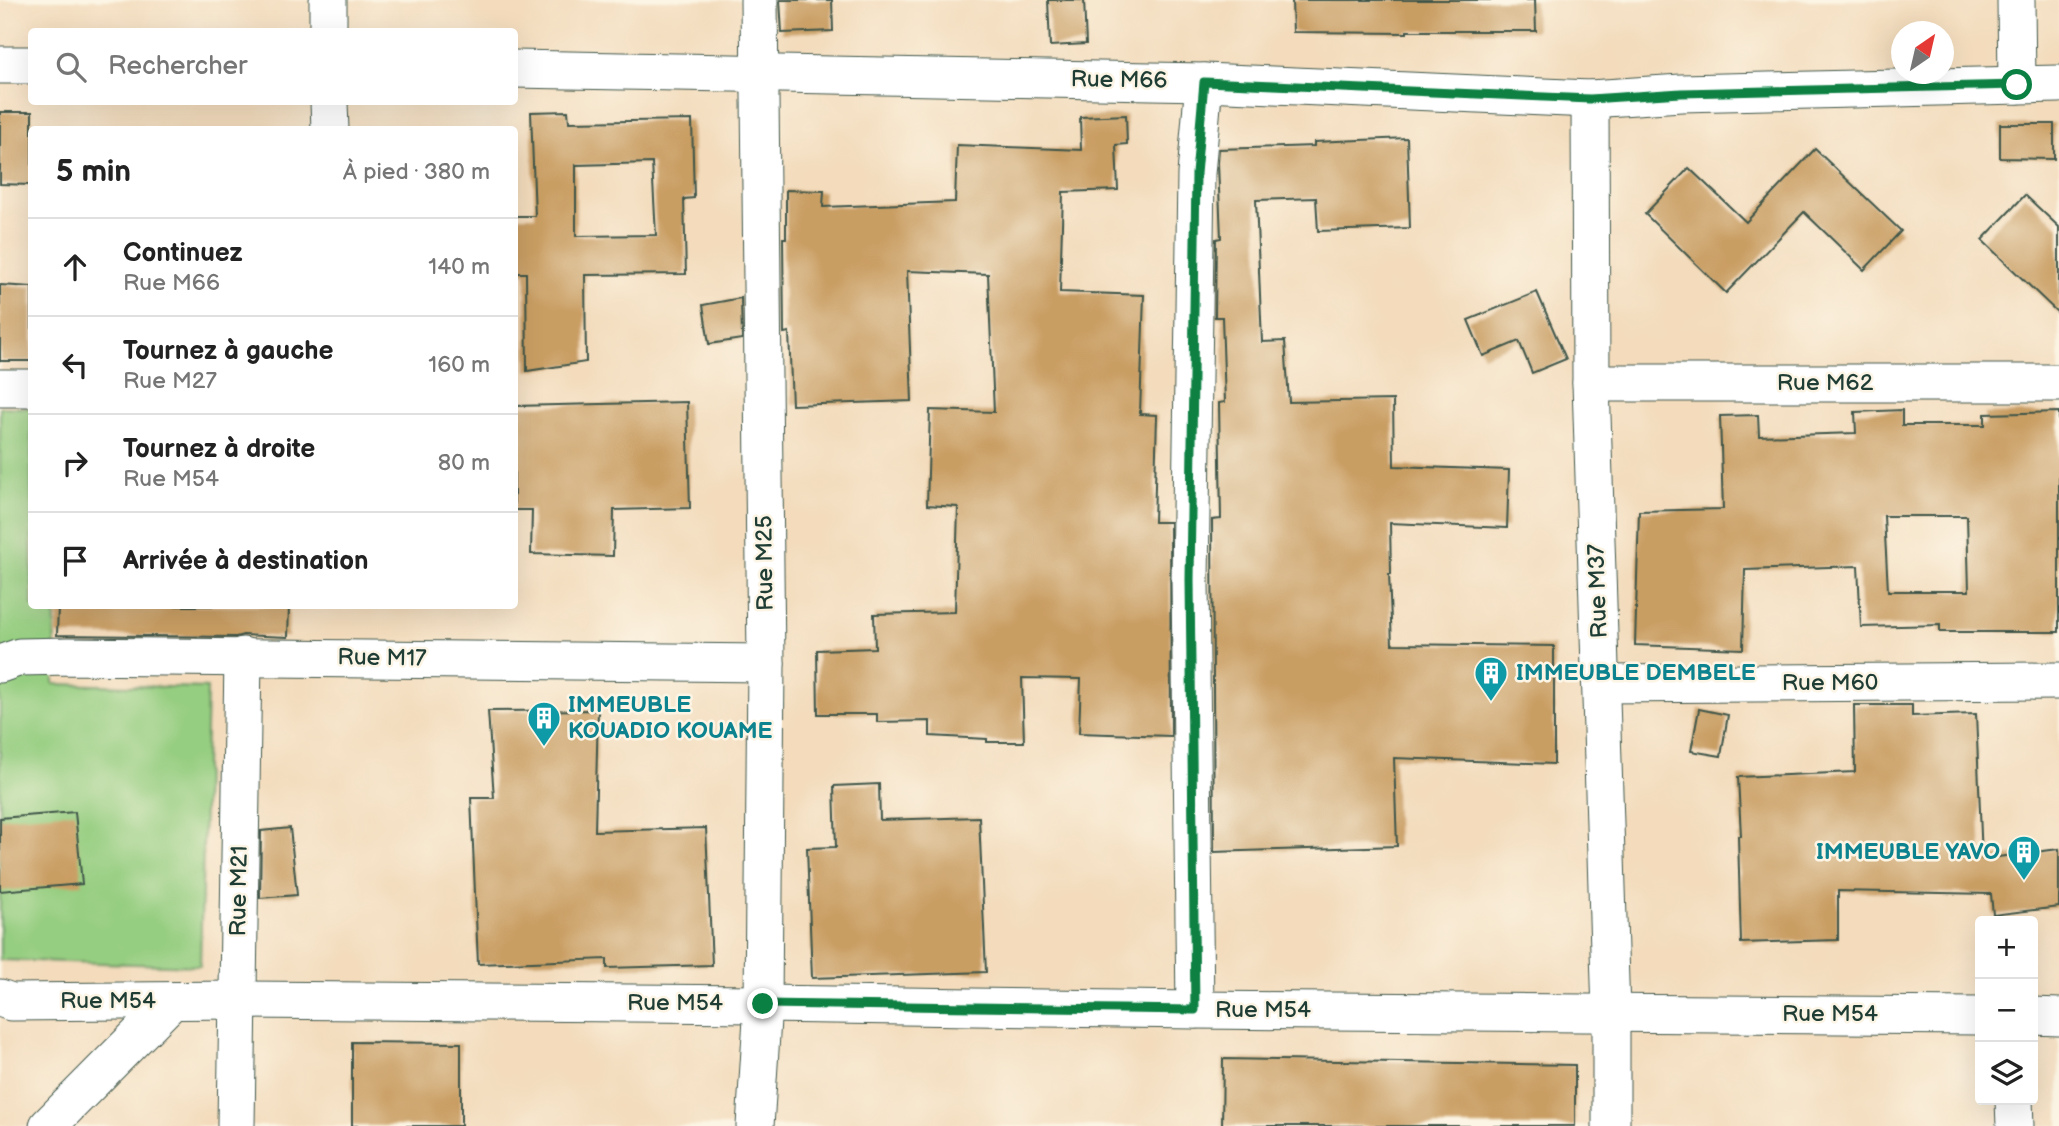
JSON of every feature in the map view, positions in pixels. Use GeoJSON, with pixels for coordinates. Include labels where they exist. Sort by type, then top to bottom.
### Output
{"type":"FeatureCollection","features":[{"type":"Feature","properties":{"kind":"street"},"geometry":{"type":"LineString","coordinates":[[328,0],[328,28]]}},
{"type":"Feature","properties":{"kind":"street","name":"Rue M25"},"geometry":{"type":"LineString","coordinates":[[755,1126],[763,1004],[766,663],[759,0]]}},
{"type":"Feature","properties":{"kind":"street"},"geometry":{"type":"LineString","coordinates":[[2016,0],[2017,85]]}},
{"type":"Feature","properties":{"kind":"street"},"geometry":{"type":"LineString","coordinates":[[0,65],[28,65]]}},
{"type":"Feature","properties":{"kind":"street","name":"Rue M66"},"geometry":{"type":"LineString","coordinates":[[518,69],[1204,82],[1590,99],[1681,93],[2059,84]]}},
{"type":"Feature","properties":{"kind":"street"},"geometry":{"type":"LineString","coordinates":[[1195,1010],[1190,580],[1196,174],[1204,82]]}},
{"type":"Feature","properties":{"kind":"street","name":"Rue M37"},"geometry":{"type":"LineString","coordinates":[[1590,99],[1591,383],[1611,1013],[1611,1126]]}},
{"type":"Feature","properties":{"kind":"street"},"geometry":{"type":"LineString","coordinates":[[329,105],[330,126]]}},
{"type":"Feature","properties":{"kind":"street","name":"Rue M62"},"geometry":{"type":"LineString","coordinates":[[1591,383],[2059,383]]}},
{"type":"Feature","properties":{"kind":"street"},"geometry":{"type":"LineString","coordinates":[[0,388],[28,388]]}},
{"type":"Feature","properties":{"kind":"street","name":"Rue M17"},"geometry":{"type":"LineString","coordinates":[[0,664],[20,657],[243,656],[766,663]]}},
{"type":"Feature","properties":{"kind":"street","name":"Rue M21"},"geometry":{"type":"LineString","coordinates":[[236,1126],[243,656]]}},
{"type":"Feature","properties":{"kind":"street","name":"Rue M60"},"geometry":{"type":"LineString","coordinates":[[1602,684],[2059,681]]}},
{"type":"Feature","properties":{"kind":"street","name":"Rue M54"},"geometry":{"type":"LineString","coordinates":[[0,998],[11,1002],[238,1000],[1975,1016]]}},
{"type":"Feature","properties":{"kind":"street"},"geometry":{"type":"LineString","coordinates":[[48,1126],[172,1001]]}},
{"type":"Feature","properties":{"kind":"street"},"geometry":{"type":"LineString","coordinates":[[2038,1016],[2059,1017]]}},
{"type":"Feature","properties":{"kind":"street"},"geometry":{"type":"LineString","coordinates":[[2014,1105],[2015,1126]]}},
{"type":"Feature","properties":{"kind":"green space"},"geometry":{"type":"Polygon","coordinates":[[[0,407],[28,408],[28,609],[55,609],[54,684],[207,688],[200,966],[0,960],[0,407]]]}},
{"type":"Feature","properties":{"kind":"building"},"geometry":{"type":"Polygon","coordinates":[[[780,0],[832,0],[833,31],[782,33],[780,0]]]}},
{"type":"Feature","properties":{"kind":"building"},"geometry":{"type":"Polygon","coordinates":[[[1048,0],[1084,0],[1086,44],[1050,46],[1048,0]]]}},
{"type":"Feature","properties":{"kind":"building"},"geometry":{"type":"Polygon","coordinates":[[[1292,0],[1535,0],[1536,31],[1293,32],[1292,0]]]}},
{"type":"Feature","properties":{"kind":"building"},"geometry":{"type":"Polygon","coordinates":[[[568,111],[569,122],[692,120],[694,198],[684,199],[686,274],[585,275],[586,362],[527,371],[526,273],[518,273],[518,216],[535,216],[531,112],[568,111]],[[652,163],[576,165],[576,236],[656,235],[652,163]]]}},
{"type":"Feature","properties":{"kind":"building"},"geometry":{"type":"Polygon","coordinates":[[[0,112],[32,112],[32,126],[28,126],[28,185],[0,184],[0,112]]]}},
{"type":"Feature","properties":{"kind":"building"},"geometry":{"type":"Polygon","coordinates":[[[1126,115],[1127,144],[1116,145],[1118,190],[1063,192],[1060,292],[1144,295],[1140,414],[1157,415],[1154,522],[1170,522],[1171,736],[1079,733],[1081,679],[1022,678],[1024,742],[987,742],[987,739],[930,736],[930,721],[877,722],[877,714],[818,714],[817,650],[875,648],[874,614],[955,612],[958,507],[927,505],[930,410],[994,412],[988,274],[907,271],[912,401],[792,405],[789,332],[784,333],[783,238],[786,238],[786,190],[824,191],[823,207],[955,202],[957,145],[1081,150],[1080,117],[1126,115]]]}},
{"type":"Feature","properties":{"kind":"building"},"geometry":{"type":"Polygon","coordinates":[[[2000,124],[2054,124],[2054,159],[2000,158],[2000,124]]]}},
{"type":"Feature","properties":{"kind":"building"},"geometry":{"type":"Polygon","coordinates":[[[1407,138],[1410,228],[1318,231],[1316,198],[1256,200],[1262,342],[1285,341],[1289,402],[1393,400],[1394,466],[1509,470],[1507,528],[1390,523],[1392,644],[1554,646],[1554,764],[1394,758],[1397,846],[1214,852],[1212,520],[1221,519],[1219,403],[1225,402],[1222,317],[1215,317],[1216,239],[1221,238],[1219,149],[1314,146],[1314,142],[1407,138]]]}},
{"type":"Feature","properties":{"kind":"building"},"geometry":{"type":"Polygon","coordinates":[[[1815,149],[1901,231],[1864,270],[1804,212],[1726,293],[1645,214],[1689,168],[1746,222],[1815,149]]]}},
{"type":"Feature","properties":{"kind":"building"},"geometry":{"type":"Polygon","coordinates":[[[2025,195],[2059,227],[2059,314],[1982,240],[2025,195]]]}},
{"type":"Feature","properties":{"kind":"building"},"geometry":{"type":"Polygon","coordinates":[[[0,285],[28,287],[28,361],[0,361],[0,285]]]}},
{"type":"Feature","properties":{"kind":"building"},"geometry":{"type":"Polygon","coordinates":[[[1537,292],[1566,359],[1532,373],[1519,341],[1483,356],[1468,320],[1537,292]]]}},
{"type":"Feature","properties":{"kind":"building"},"geometry":{"type":"Polygon","coordinates":[[[741,298],[742,339],[709,344],[703,305],[741,298]]]}},
{"type":"Feature","properties":{"kind":"building"},"geometry":{"type":"Polygon","coordinates":[[[687,402],[690,508],[614,510],[613,556],[531,554],[532,510],[518,510],[518,406],[687,402]]]}},
{"type":"Feature","properties":{"kind":"building"},"geometry":{"type":"Polygon","coordinates":[[[1902,410],[1902,425],[1985,425],[1985,414],[2059,412],[2059,632],[1940,632],[1940,625],[1861,627],[1858,566],[1745,570],[1743,649],[1635,645],[1639,511],[1723,509],[1720,416],[1758,415],[1759,436],[1856,433],[1855,412],[1902,410]],[[1884,516],[1888,591],[1969,591],[1967,516],[1884,516]]]}},
{"type":"Feature","properties":{"kind":"building"},"geometry":{"type":"Polygon","coordinates":[[[58,609],[289,609],[288,637],[57,635],[58,609]]]}},
{"type":"Feature","properties":{"kind":"building"},"geometry":{"type":"Polygon","coordinates":[[[1854,705],[1912,705],[1912,716],[1976,714],[1982,859],[2059,849],[2059,907],[1993,915],[1991,894],[1838,891],[1838,940],[1741,943],[1738,777],[1855,772],[1854,705]]]}},
{"type":"Feature","properties":{"kind":"building"},"geometry":{"type":"Polygon","coordinates":[[[1699,709],[1728,715],[1721,756],[1691,751],[1699,709]]]}},
{"type":"Feature","properties":{"kind":"building"},"geometry":{"type":"Polygon","coordinates":[[[598,710],[595,831],[706,828],[712,965],[607,968],[607,959],[478,964],[471,798],[494,798],[488,711],[598,710]]]}},
{"type":"Feature","properties":{"kind":"building"},"geometry":{"type":"Polygon","coordinates":[[[879,784],[880,820],[979,817],[986,972],[812,978],[807,848],[836,847],[834,786],[879,784]]]}},
{"type":"Feature","properties":{"kind":"building"},"geometry":{"type":"Polygon","coordinates":[[[75,812],[82,884],[0,891],[0,818],[75,812]]]}},
{"type":"Feature","properties":{"kind":"building"},"geometry":{"type":"Polygon","coordinates":[[[290,828],[297,895],[260,898],[261,831],[290,828]]]}},
{"type":"Feature","properties":{"kind":"building"},"geometry":{"type":"Polygon","coordinates":[[[352,1042],[461,1043],[461,1126],[352,1126],[352,1042]]]}},
{"type":"Feature","properties":{"kind":"building"},"geometry":{"type":"Polygon","coordinates":[[[1223,1059],[1575,1065],[1575,1126],[1222,1126],[1223,1059]]]}},
{"type":"Feature","properties":{"kind":"place","name":"IMMEUBLE DEMBELE"},"geometry":{"type":"Point","coordinates":[1491,703]}},
{"type":"Feature","properties":{"kind":"place","name":"IMMEUBLE KOUADIO KOUAME"},"geometry":{"type":"Point","coordinates":[544,748]}},
{"type":"Feature","properties":{"kind":"place","name":"IMMEUBLE YAVO"},"geometry":{"type":"Point","coordinates":[2024,882]}},
{"type":"Feature","properties":{"kind":"route"},"geometry":{"type":"LineString","coordinates":[[763,1004],[1195,1010],[1190,580],[1196,174],[1204,82],[1590,99],[1681,93],[2017,85]]}}]}
